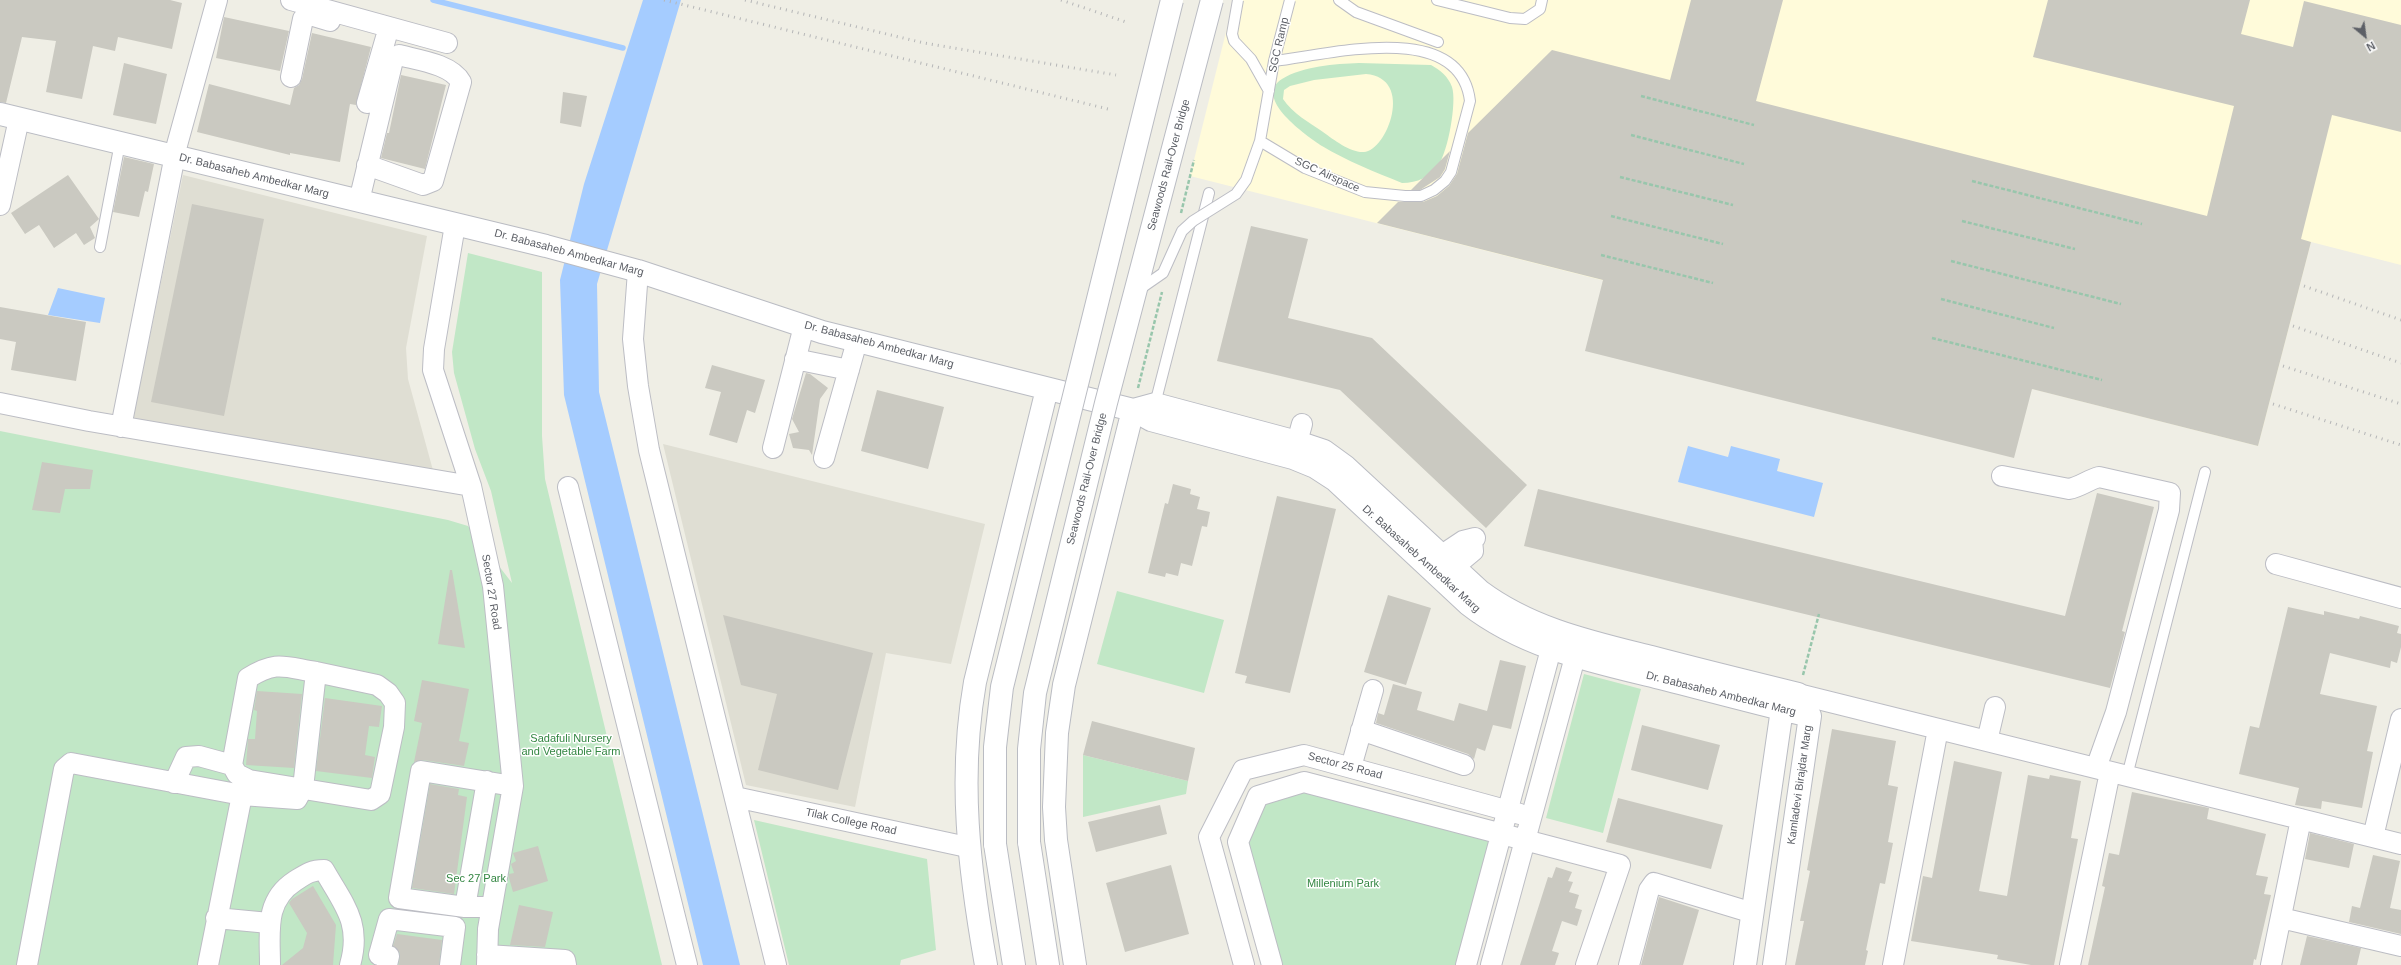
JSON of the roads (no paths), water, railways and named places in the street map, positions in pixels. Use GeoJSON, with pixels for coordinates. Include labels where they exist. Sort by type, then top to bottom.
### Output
{"type":"FeatureCollection","features":[{"type":"Feature","properties":{"kind":"street"},"geometry":{"type":"LineString","coordinates":[[120,427],[175,156],[217,0]]}},
{"type":"Feature","properties":{"kind":"street"},"geometry":{"type":"LineString","coordinates":[[291,0],[346,22]]}},
{"type":"Feature","properties":{"kind":"street"},"geometry":{"type":"LineString","coordinates":[[1014,965],[995,844],[995,747],[1002,687],[1172,0]]}},
{"type":"Feature","properties":{"kind":"street","name":"Seawoods Rail-Over Bridge"},"geometry":{"type":"LineString","coordinates":[[1048,965],[1029,842],[1029,749],[1035,693],[1106,403],[1212,0]]}},
{"type":"Feature","properties":{"kind":"street"},"geometry":{"type":"LineString","coordinates":[[291,77],[303,19],[310,16],[346,22],[388,32],[448,42]]}},
{"type":"Feature","properties":{"kind":"street"},"geometry":{"type":"LineString","coordinates":[[367,103],[388,32]]}},
{"type":"Feature","properties":{"kind":"street"},"geometry":{"type":"LineString","coordinates":[[358,201],[392,60],[395,56],[399,54],[450,70],[458,76],[461,82],[433,181],[423,185],[367,165]]}},
{"type":"Feature","properties":{"kind":"street"},"geometry":{"type":"LineString","coordinates":[[0,205],[10,117]]}},
{"type":"Feature","properties":{"kind":"street","name":"Dr. Babasaheb Ambedkar Marg"},"geometry":{"type":"LineString","coordinates":[[10,117],[546,246],[634,270],[804,326],[857,341],[1132,410],[1150,420],[1293,458],[1316,467],[1335,480],[1473,608],[1489,621],[1559,643],[1798,694]]}},
{"type":"Feature","properties":{"kind":"street","name":"Sector 27 Road"},"geometry":{"type":"LineString","coordinates":[[455,225],[434,349],[434,370],[471,486],[493,586],[513,786],[492,907],[487,960]]}},
{"type":"Feature","properties":{"kind":"street"},"geometry":{"type":"LineString","coordinates":[[634,270],[633,339],[648,443],[776,965]]}},
{"type":"Feature","properties":{"kind":"street"},"geometry":{"type":"LineString","coordinates":[[773,448],[804,326]]}},
{"type":"Feature","properties":{"kind":"street"},"geometry":{"type":"LineString","coordinates":[[824,458],[857,341]]}},
{"type":"Feature","properties":{"kind":"street"},"geometry":{"type":"LineString","coordinates":[[795,359],[849,370]]}},
{"type":"Feature","properties":{"kind":"street"},"geometry":{"type":"LineString","coordinates":[[986,965],[967,847],[967,766],[973,696],[1046,389]]}},
{"type":"Feature","properties":{"kind":"street"},"geometry":{"type":"LineString","coordinates":[[0,404],[120,427],[471,486]]}},
{"type":"Feature","properties":{"kind":"street","name":"Dr. Babasaheb Ambedkar Marg"},"geometry":{"type":"LineString","coordinates":[[1132,410],[1155,404],[1300,433],[1346,467],[1480,591],[1500,606],[1559,643],[1575,657],[1810,716]]}},
{"type":"Feature","properties":{"kind":"street"},"geometry":{"type":"LineString","coordinates":[[1075,965],[1056,840],[1054,807],[1057,733],[1064,686],[1132,410]]}},
{"type":"Feature","properties":{"kind":"street"},"geometry":{"type":"LineString","coordinates":[[2002,476],[2069,489],[2079,487],[2090,479],[2099,477],[2170,493],[2169,510],[2116,712],[2111,772],[2070,965]]}},
{"type":"Feature","properties":{"kind":"street"},"geometry":{"type":"LineString","coordinates":[[568,487],[687,965]]}},
{"type":"Feature","properties":{"kind":"street"},"geometry":{"type":"LineString","coordinates":[[1448,561],[1463,541],[1474,539]]}},
{"type":"Feature","properties":{"kind":"street"},"geometry":{"type":"LineString","coordinates":[[2276,564],[2401,598]]}},
{"type":"Feature","properties":{"kind":"street"},"geometry":{"type":"LineString","coordinates":[[1466,965],[1507,810],[1559,643]]}},
{"type":"Feature","properties":{"kind":"street"},"geometry":{"type":"LineString","coordinates":[[1491,965],[1530,817],[1575,657]]}},
{"type":"Feature","properties":{"kind":"street"},"geometry":{"type":"LineString","coordinates":[[273,665],[316,672],[377,685],[388,693],[395,703],[394,727],[380,794],[370,800],[249,780],[237,774],[232,765],[248,678],[263,668],[273,665]]}},
{"type":"Feature","properties":{"kind":"street"},"geometry":{"type":"LineString","coordinates":[[26,965],[64,769],[71,763],[242,795],[297,799],[304,788],[316,672]]}},
{"type":"Feature","properties":{"kind":"street"},"geometry":{"type":"LineString","coordinates":[[1351,767],[1373,690]]}},
{"type":"Feature","properties":{"kind":"street"},"geometry":{"type":"LineString","coordinates":[[1745,965],[1782,709],[1798,694],[2401,844]]}},
{"type":"Feature","properties":{"kind":"street","name":"Kamladevi Birajdar Marg"},"geometry":{"type":"LineString","coordinates":[[1774,965],[1810,716],[1798,694]]}},
{"type":"Feature","properties":{"kind":"street"},"geometry":{"type":"LineString","coordinates":[[1810,716],[1828,702]]}},
{"type":"Feature","properties":{"kind":"street"},"geometry":{"type":"LineString","coordinates":[[1987,741],[1995,707]]}},
{"type":"Feature","properties":{"kind":"street"},"geometry":{"type":"LineString","coordinates":[[2373,837],[2401,719]]}},
{"type":"Feature","properties":{"kind":"street"},"geometry":{"type":"LineString","coordinates":[[1893,965],[1938,729]]}},
{"type":"Feature","properties":{"kind":"street"},"geometry":{"type":"LineString","coordinates":[[1361,730],[1464,765]]}},
{"type":"Feature","properties":{"kind":"street","name":"Sector 25 Road"},"geometry":{"type":"LineString","coordinates":[[1244,965],[1209,837],[1244,770],[1304,755],[1530,817]]}},
{"type":"Feature","properties":{"kind":"street"},"geometry":{"type":"LineString","coordinates":[[174,782],[186,757],[199,756],[232,765]]}},
{"type":"Feature","properties":{"kind":"street"},"geometry":{"type":"LineString","coordinates":[[492,907],[465,906],[399,898],[421,772],[513,786]]}},
{"type":"Feature","properties":{"kind":"street"},"geometry":{"type":"LineString","coordinates":[[465,906],[486,781]]}},
{"type":"Feature","properties":{"kind":"street"},"geometry":{"type":"LineString","coordinates":[[1272,965],[1238,842],[1258,796],[1304,782],[1620,865],[1586,965]]}},
{"type":"Feature","properties":{"kind":"street"},"geometry":{"type":"LineString","coordinates":[[208,965],[216,918],[242,795]]}},
{"type":"Feature","properties":{"kind":"street","name":"Tilak College Road"},"geometry":{"type":"LineString","coordinates":[[735,797],[967,847]]}},
{"type":"Feature","properties":{"kind":"street"},"geometry":{"type":"LineString","coordinates":[[1223,811],[1248,822]]}},
{"type":"Feature","properties":{"kind":"street"},"geometry":{"type":"LineString","coordinates":[[2271,965],[2301,819]]}},
{"type":"Feature","properties":{"kind":"street"},"geometry":{"type":"LineString","coordinates":[[270,965],[270,923],[275,900],[286,887],[312,870],[324,870],[351,917],[356,946],[350,965]]}},
{"type":"Feature","properties":{"kind":"street"},"geometry":{"type":"LineString","coordinates":[[1629,965],[1650,890],[1654,883],[1753,913]]}},
{"type":"Feature","properties":{"kind":"street"},"geometry":{"type":"LineString","coordinates":[[216,918],[270,923]]}},
{"type":"Feature","properties":{"kind":"street"},"geometry":{"type":"LineString","coordinates":[[2281,918],[2401,946]]}},
{"type":"Feature","properties":{"kind":"street"},"geometry":{"type":"LineString","coordinates":[[388,965],[389,956],[379,955],[388,919],[455,927],[450,965]]}},
{"type":"Feature","properties":{"kind":"street"},"geometry":{"type":"LineString","coordinates":[[487,960],[565,960],[566,965]]}},
{"type":"Feature","properties":{"kind":"lane"},"geometry":{"type":"LineString","coordinates":[[1238,0],[1232,34],[1234,41],[1251,59],[1269,91]]}},
{"type":"Feature","properties":{"kind":"lane","name":"SGC Ramp"},"geometry":{"type":"LineString","coordinates":[[1136,292],[1163,274],[1182,231],[1193,221],[1236,194],[1246,180],[1260,141],[1274,61],[1290,0]]}},
{"type":"Feature","properties":{"kind":"lane"},"geometry":{"type":"LineString","coordinates":[[1339,0],[1356,12],[1438,42]]}},
{"type":"Feature","properties":{"kind":"lane"},"geometry":{"type":"LineString","coordinates":[[1437,0],[1510,18],[1525,19],[1540,9],[1542,0]]}},
{"type":"Feature","properties":{"kind":"lane","name":"SGC Airspace"},"geometry":{"type":"LineString","coordinates":[[1260,141],[1305,168],[1365,192],[1421,196],[1445,181],[1451,172],[1470,101],[1463,77],[1454,65],[1426,52],[1374,47],[1274,61]]}},
{"type":"Feature","properties":{"kind":"lane"},"geometry":{"type":"LineString","coordinates":[[100,247],[120,144]]}},
{"type":"Feature","properties":{"kind":"lane"},"geometry":{"type":"LineString","coordinates":[[1155,404],[1209,193]]}},
{"type":"Feature","properties":{"kind":"lane"},"geometry":{"type":"LineString","coordinates":[[2111,772],[2205,472]]}},
{"type":"Feature","properties":{"kind":"water"},"geometry":{"type":"Polygon","coordinates":[[[643,0],[681,0],[597,284],[599,392],[740,965],[703,965],[564,395],[560,280],[584,184],[643,0]]]}},
{"type":"Feature","properties":{"kind":"water"},"geometry":{"type":"Polygon","coordinates":[[[58,288],[105,298],[100,323],[48,315],[58,288]]]}},
{"type":"Feature","properties":{"kind":"water"},"geometry":{"type":"Polygon","coordinates":[[[1688,446],[1728,457],[1731,446],[1780,459],[1777,471],[1823,483],[1814,517],[1678,482],[1688,446]]]}},
{"type":"Feature","properties":{"kind":"waterway"},"geometry":{"type":"LineString","coordinates":[[433,0],[623,48]]}},
{"type":"Feature","properties":{"kind":"railway"},"geometry":{"type":"LineString","coordinates":[[664,0],[1108,109]]}},
{"type":"Feature","properties":{"kind":"railway"},"geometry":{"type":"LineString","coordinates":[[745,0],[924,43],[1116,75]]}},
{"type":"Feature","properties":{"kind":"railway"},"geometry":{"type":"LineString","coordinates":[[1061,0],[1129,23]]}},
{"type":"Feature","properties":{"kind":"railway"},"geometry":{"type":"LineString","coordinates":[[2304,286],[2401,320]]}},
{"type":"Feature","properties":{"kind":"railway"},"geometry":{"type":"LineString","coordinates":[[2293,326],[2401,363]]}},
{"type":"Feature","properties":{"kind":"railway"},"geometry":{"type":"LineString","coordinates":[[2283,366],[2401,404]]}},
{"type":"Feature","properties":{"kind":"railway"},"geometry":{"type":"LineString","coordinates":[[2273,404],[2401,445]]}},
{"type":"Feature","properties":{"kind":"park label","name":"Sadafuli Nursery and Vegetable Farm"},"geometry":{"type":"Point","coordinates":[571,745]}},
{"type":"Feature","properties":{"kind":"park label","name":"Sec 27 Park"},"geometry":{"type":"Point","coordinates":[476,879]}},
{"type":"Feature","properties":{"kind":"park label","name":"Millenium Park"},"geometry":{"type":"Point","coordinates":[1343,884]}}]}
